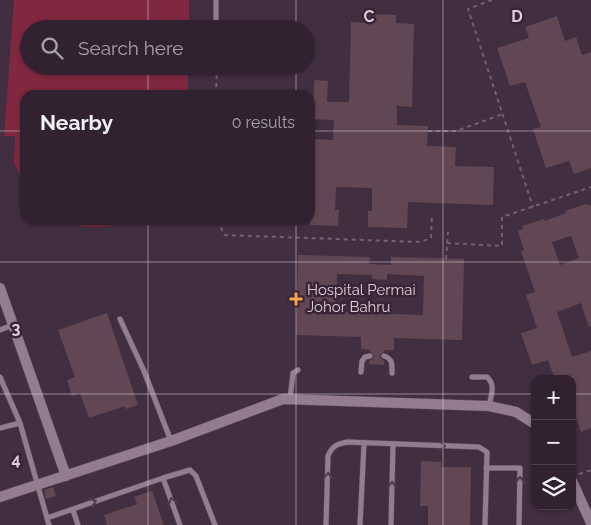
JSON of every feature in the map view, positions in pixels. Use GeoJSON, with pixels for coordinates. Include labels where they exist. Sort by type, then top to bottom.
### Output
{"type":"FeatureCollection","features":[{"type":"Feature","properties":{"kind":"street"},"geometry":{"type":"LineString","coordinates":[[0,288],[66,476]]}},
{"type":"Feature","properties":{"kind":"street"},"geometry":{"type":"LineString","coordinates":[[0,497],[171,441],[283,399],[489,406],[516,412],[531,421]]}},
{"type":"Feature","properties":{"kind":"street"},"geometry":{"type":"LineString","coordinates":[[576,490],[591,523]]}},
{"type":"Feature","properties":{"kind":"lane"},"geometry":{"type":"LineString","coordinates":[[216,0],[216,20]]}},
{"type":"Feature","properties":{"kind":"lane"},"geometry":{"type":"LineString","coordinates":[[120,319],[144,371],[171,441]]}},
{"type":"Feature","properties":{"kind":"lane"},"geometry":{"type":"LineString","coordinates":[[0,330],[14,325]]}},
{"type":"Feature","properties":{"kind":"lane"},"geometry":{"type":"LineString","coordinates":[[361,372],[362,361],[365,357],[370,356]]}},
{"type":"Feature","properties":{"kind":"lane"},"geometry":{"type":"LineString","coordinates":[[384,356],[392,361],[392,374]]}},
{"type":"Feature","properties":{"kind":"lane"},"geometry":{"type":"LineString","coordinates":[[290,399],[293,373],[298,370]]}},
{"type":"Feature","properties":{"kind":"lane"},"geometry":{"type":"LineString","coordinates":[[0,377],[20,423],[49,525]]}},
{"type":"Feature","properties":{"kind":"lane"},"geometry":{"type":"LineString","coordinates":[[472,377],[487,377],[491,380],[493,384],[489,406]]}},
{"type":"Feature","properties":{"kind":"lane"},"geometry":{"type":"LineString","coordinates":[[0,428],[20,423]]}},
{"type":"Feature","properties":{"kind":"lane"},"geometry":{"type":"LineString","coordinates":[[326,525],[328,456],[331,449],[337,444],[347,442],[479,447],[487,452],[485,525]]}},
{"type":"Feature","properties":{"kind":"lane"},"geometry":{"type":"LineString","coordinates":[[360,525],[364,444]]}},
{"type":"Feature","properties":{"kind":"lane"},"geometry":{"type":"LineString","coordinates":[[391,525],[393,445]]}},
{"type":"Feature","properties":{"kind":"lane"},"geometry":{"type":"LineString","coordinates":[[486,468],[520,468],[519,525]]}},
{"type":"Feature","properties":{"kind":"lane"},"geometry":{"type":"LineString","coordinates":[[47,518],[185,470],[194,472],[215,525]]}},
{"type":"Feature","properties":{"kind":"lane"},"geometry":{"type":"LineString","coordinates":[[163,478],[180,525]]}},
{"type":"Feature","properties":{"kind":"lane"},"geometry":{"type":"LineString","coordinates":[[73,510],[78,525]]}},
{"type":"Feature","properties":{"kind":"path"},"geometry":{"type":"LineString","coordinates":[[492,0],[468,8],[533,207]]}},
{"type":"Feature","properties":{"kind":"path"},"geometry":{"type":"LineString","coordinates":[[216,75],[216,90]]}},
{"type":"Feature","properties":{"kind":"path"},"geometry":{"type":"LineString","coordinates":[[428,131],[456,131],[503,114]]}},
{"type":"Feature","properties":{"kind":"path"},"geometry":{"type":"LineString","coordinates":[[447,243],[502,246],[502,217],[591,187]]}},
{"type":"Feature","properties":{"kind":"path"},"geometry":{"type":"LineString","coordinates":[[220,225],[224,235],[420,242],[431,238],[432,216]]}},
{"type":"Feature","properties":{"kind":"path"},"geometry":{"type":"LineString","coordinates":[[446,259],[448,232]]}},
{"type":"Feature","properties":{"kind":"path"},"geometry":{"type":"LineString","coordinates":[[576,475],[591,470]]}},
{"type":"Feature","properties":{"kind":"shaded area"},"geometry":{"type":"Polygon","coordinates":[[[14,0],[189,0],[189,20],[20,20],[20,75],[188,75],[188,90],[20,90],[20,175],[14,164],[15,136],[4,136],[14,0]]]}},
{"type":"Feature","properties":{"kind":"shaded area"},"geometry":{"type":"Polygon","coordinates":[[[77,225],[115,225],[98,227],[77,225]]]}},
{"type":"Feature","properties":{"kind":"building"},"geometry":{"type":"Polygon","coordinates":[[[368,14],[396,15],[396,23],[414,24],[412,107],[397,106],[397,125],[428,126],[427,146],[456,147],[455,166],[494,167],[493,205],[408,202],[407,228],[368,227],[368,211],[372,211],[372,188],[336,187],[335,210],[339,210],[338,226],[310,225],[315,225],[315,139],[333,140],[334,120],[315,119],[314,80],[328,81],[327,102],[349,102],[351,22],[368,23],[368,14]]]}},
{"type":"Feature","properties":{"kind":"building"},"geometry":{"type":"Polygon","coordinates":[[[557,16],[565,41],[576,37],[582,55],[591,52],[591,168],[574,174],[569,161],[546,168],[533,129],[541,127],[525,82],[510,86],[497,48],[529,38],[525,27],[557,16]]]}},
{"type":"Feature","properties":{"kind":"building"},"geometry":{"type":"Polygon","coordinates":[[[587,204],[588,206],[591,205],[591,326],[589,327],[581,303],[557,312],[572,357],[591,351],[591,428],[581,432],[576,418],[576,375],[554,375],[548,360],[532,365],[521,333],[537,328],[526,295],[535,292],[521,251],[524,250],[518,231],[523,229],[522,226],[544,219],[545,221],[566,213],[565,211],[587,204]],[[571,236],[552,242],[560,265],[579,258],[571,236]]]}},
{"type":"Feature","properties":{"kind":"building"},"geometry":{"type":"Polygon","coordinates":[[[298,255],[370,257],[369,264],[391,265],[391,257],[464,259],[462,340],[394,338],[394,350],[385,350],[380,355],[384,365],[369,364],[374,355],[370,350],[361,349],[361,337],[296,335],[298,255]],[[337,274],[336,312],[423,315],[424,276],[387,274],[387,280],[372,279],[372,275],[337,274]]]}},
{"type":"Feature","properties":{"kind":"building"},"geometry":{"type":"Polygon","coordinates":[[[107,313],[138,405],[126,409],[125,406],[89,418],[80,393],[72,396],[67,380],[75,377],[58,330],[107,313]]]}},
{"type":"Feature","properties":{"kind":"building"},"geometry":{"type":"Polygon","coordinates":[[[421,461],[441,462],[441,467],[471,467],[470,525],[428,525],[428,506],[420,506],[421,461]]]}},
{"type":"Feature","properties":{"kind":"building"},"geometry":{"type":"Polygon","coordinates":[[[53,487],[56,496],[46,499],[44,490],[53,487]]]}},
{"type":"Feature","properties":{"kind":"building"},"geometry":{"type":"Polygon","coordinates":[[[152,491],[164,525],[107,525],[104,515],[137,504],[134,497],[152,491]]]}},
{"type":"Feature","properties":{"kind":"place","name":"Hospital Permai Johor Bahru"},"geometry":{"type":"Point","coordinates":[296,299]}}]}
